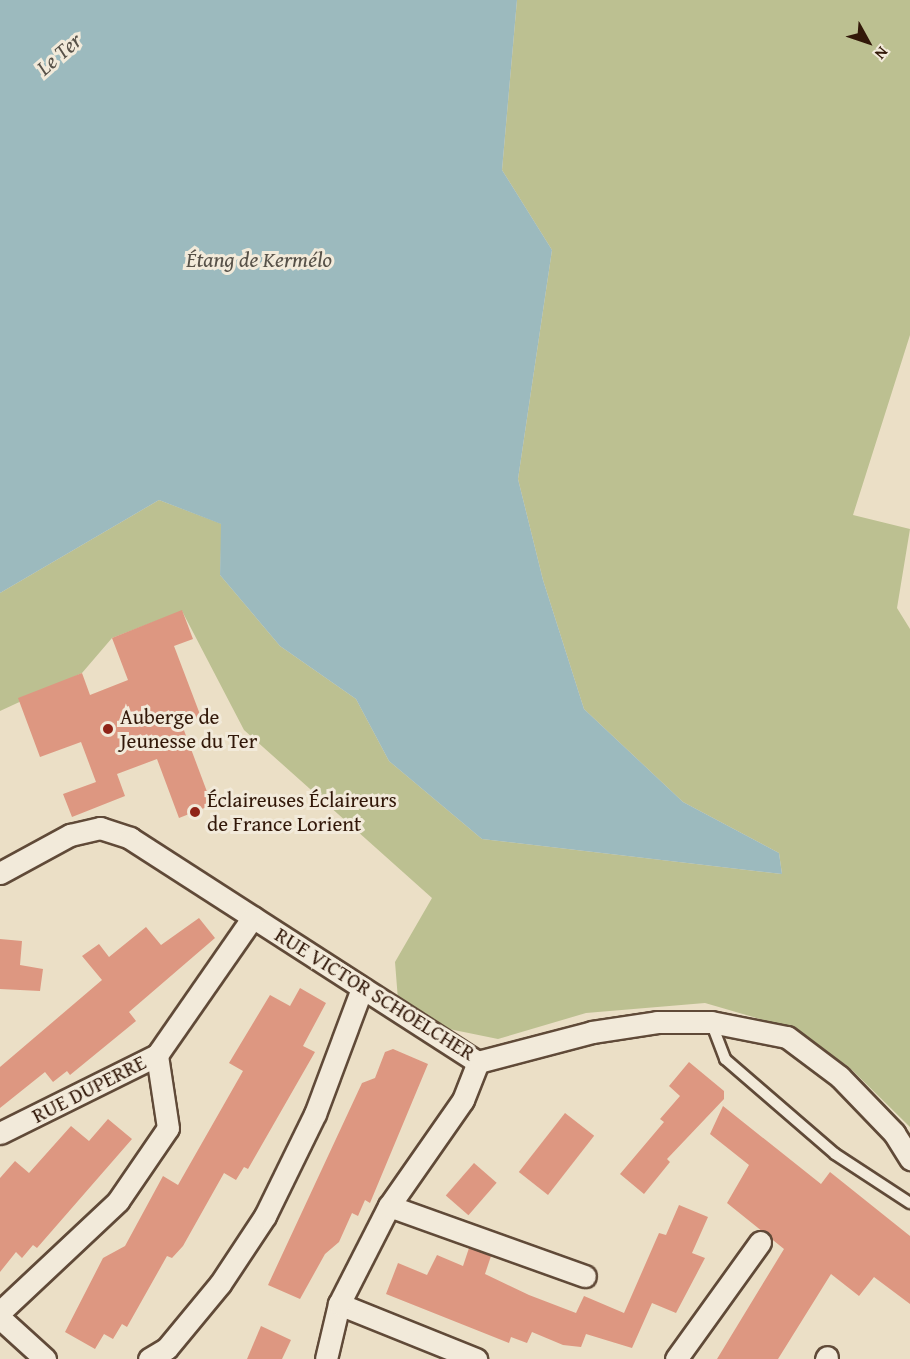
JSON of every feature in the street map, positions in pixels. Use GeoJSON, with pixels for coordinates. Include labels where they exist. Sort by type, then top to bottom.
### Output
{"type":"FeatureCollection","features":[{"type":"Feature","properties":{"kind":"street","name":"RUE VICTOR SCHOELCHER"},"geometry":{"type":"LineString","coordinates":[[0,873],[70,835],[100,828],[130,838],[478,1062],[592,1032],[711,1022],[787,1037],[840,1077],[894,1133],[910,1159]]}},
{"type":"Feature","properties":{"kind":"street","name":"RUE DUPERRE"},"geometry":{"type":"LineString","coordinates":[[0,1133],[157,1054],[253,917]]}},
{"type":"Feature","properties":{"kind":"street"},"geometry":{"type":"LineString","coordinates":[[148,1359],[167,1348],[220,1284],[265,1216],[315,1114],[362,988]]}},
{"type":"Feature","properties":{"kind":"street"},"geometry":{"type":"LineString","coordinates":[[0,1312],[118,1201],[168,1128],[157,1054]]}},
{"type":"Feature","properties":{"kind":"street"},"geometry":{"type":"LineString","coordinates":[[326,1359],[339,1304],[389,1206],[463,1100],[478,1062]]}},
{"type":"Feature","properties":{"kind":"street"},"geometry":{"type":"LineString","coordinates":[[389,1206],[585,1276]]}},
{"type":"Feature","properties":{"kind":"street"},"geometry":{"type":"LineString","coordinates":[[676,1359],[760,1242]]}},
{"type":"Feature","properties":{"kind":"street"},"geometry":{"type":"LineString","coordinates":[[339,1304],[476,1359]]}},
{"type":"Feature","properties":{"kind":"street"},"geometry":{"type":"LineString","coordinates":[[0,1318],[45,1359]]}},
{"type":"Feature","properties":{"kind":"lane"},"geometry":{"type":"LineString","coordinates":[[711,1022],[725,1059],[836,1154],[910,1203]]}},
{"type":"Feature","properties":{"kind":"green space"},"geometry":{"type":"Polygon","coordinates":[[[517,0],[910,0],[910,335],[853,515],[910,529],[897,608],[910,629],[910,1127],[849,1067],[791,1028],[705,1003],[586,1013],[498,1039],[449,1029],[398,1000],[395,962],[432,898],[244,730],[182,611],[112,638],[82,673],[0,711],[0,593],[159,500],[222,524],[220,575],[280,646],[356,699],[389,761],[482,839],[782,874],[779,853],[683,802],[584,709],[543,580],[518,479],[552,250],[502,170],[517,0]]]}},
{"type":"Feature","properties":{"kind":"water","name":"Étang de Kermélo"},"geometry":{"type":"Polygon","coordinates":[[[0,0],[517,0],[502,170],[552,250],[518,479],[543,580],[584,709],[683,802],[779,853],[782,874],[482,839],[389,761],[356,699],[280,646],[220,575],[221,524],[159,500],[0,593],[0,0]]]}},
{"type":"Feature","properties":{"kind":"building"},"geometry":{"type":"Polygon","coordinates":[[[182,610],[193,639],[174,646],[201,717],[182,725],[212,805],[179,818],[157,759],[117,774],[125,796],[72,817],[63,794],[96,782],[81,742],[40,757],[18,698],[82,673],[90,695],[128,680],[112,638],[182,610]]]}},
{"type":"Feature","properties":{"kind":"building"},"geometry":{"type":"Polygon","coordinates":[[[199,918],[215,938],[129,1012],[136,1021],[70,1075],[67,1071],[53,1082],[45,1072],[0,1108],[0,1067],[102,980],[82,956],[99,944],[109,957],[146,927],[161,945],[199,918]]]}},
{"type":"Feature","properties":{"kind":"building"},"geometry":{"type":"Polygon","coordinates":[[[0,939],[22,941],[20,965],[43,969],[40,991],[0,989],[0,939]]]}},
{"type":"Feature","properties":{"kind":"building"},"geometry":{"type":"Polygon","coordinates":[[[300,988],[326,1003],[303,1046],[315,1052],[248,1169],[244,1167],[236,1180],[224,1173],[183,1246],[172,1258],[167,1256],[127,1327],[122,1324],[113,1339],[104,1334],[95,1349],[65,1332],[103,1258],[125,1246],[163,1176],[178,1185],[243,1071],[229,1063],[270,995],[290,1006],[300,988]]]}},
{"type":"Feature","properties":{"kind":"building"},"geometry":{"type":"Polygon","coordinates":[[[393,1049],[428,1064],[370,1203],[365,1200],[358,1216],[352,1213],[339,1242],[325,1254],[300,1299],[268,1285],[362,1083],[375,1078],[385,1052],[393,1049]]]}},
{"type":"Feature","properties":{"kind":"building"},"geometry":{"type":"Polygon","coordinates":[[[689,1062],[724,1091],[724,1099],[667,1159],[670,1162],[644,1194],[620,1174],[664,1122],[660,1119],[680,1096],[669,1086],[689,1062]]]}},
{"type":"Feature","properties":{"kind":"building"},"geometry":{"type":"Polygon","coordinates":[[[723,1106],[821,1184],[830,1172],[910,1236],[910,1304],[874,1277],[859,1296],[831,1274],[778,1359],[717,1359],[784,1249],[727,1203],[749,1165],[710,1134],[723,1106]]]}},
{"type":"Feature","properties":{"kind":"building"},"geometry":{"type":"Polygon","coordinates":[[[565,1113],[594,1136],[548,1195],[519,1172],[565,1113]]]}},
{"type":"Feature","properties":{"kind":"building"},"geometry":{"type":"Polygon","coordinates":[[[108,1119],[132,1139],[37,1248],[33,1245],[22,1258],[16,1252],[0,1272],[0,1178],[15,1161],[29,1173],[71,1126],[89,1141],[108,1119]]]}},
{"type":"Feature","properties":{"kind":"building"},"geometry":{"type":"Polygon","coordinates":[[[474,1163],[497,1183],[468,1215],[446,1195],[474,1163]]]}},
{"type":"Feature","properties":{"kind":"building"},"geometry":{"type":"Polygon","coordinates":[[[679,1205],[708,1217],[692,1253],[705,1258],[676,1313],[652,1303],[632,1348],[586,1334],[581,1347],[563,1345],[532,1332],[527,1343],[511,1337],[509,1343],[386,1294],[398,1263],[427,1275],[437,1255],[463,1266],[469,1248],[491,1256],[485,1274],[529,1295],[576,1313],[584,1296],[624,1313],[659,1233],[666,1235],[679,1205]]]}},
{"type":"Feature","properties":{"kind":"building"},"geometry":{"type":"Polygon","coordinates":[[[261,1326],[291,1340],[282,1359],[247,1359],[261,1326]]]}},
{"type":"Feature","properties":{"kind":"place","name":"Auberge de Jeunesse du Ter"},"geometry":{"type":"Point","coordinates":[108,729]}},
{"type":"Feature","properties":{"kind":"place","name":"Éclaireuses Éclaireurs de France Lorient"},"geometry":{"type":"Point","coordinates":[195,812]}},
{"type":"Feature","properties":{"kind":"water label","name":"Le Ter"},"geometry":{"type":"Point","coordinates":[59,54]}}]}
